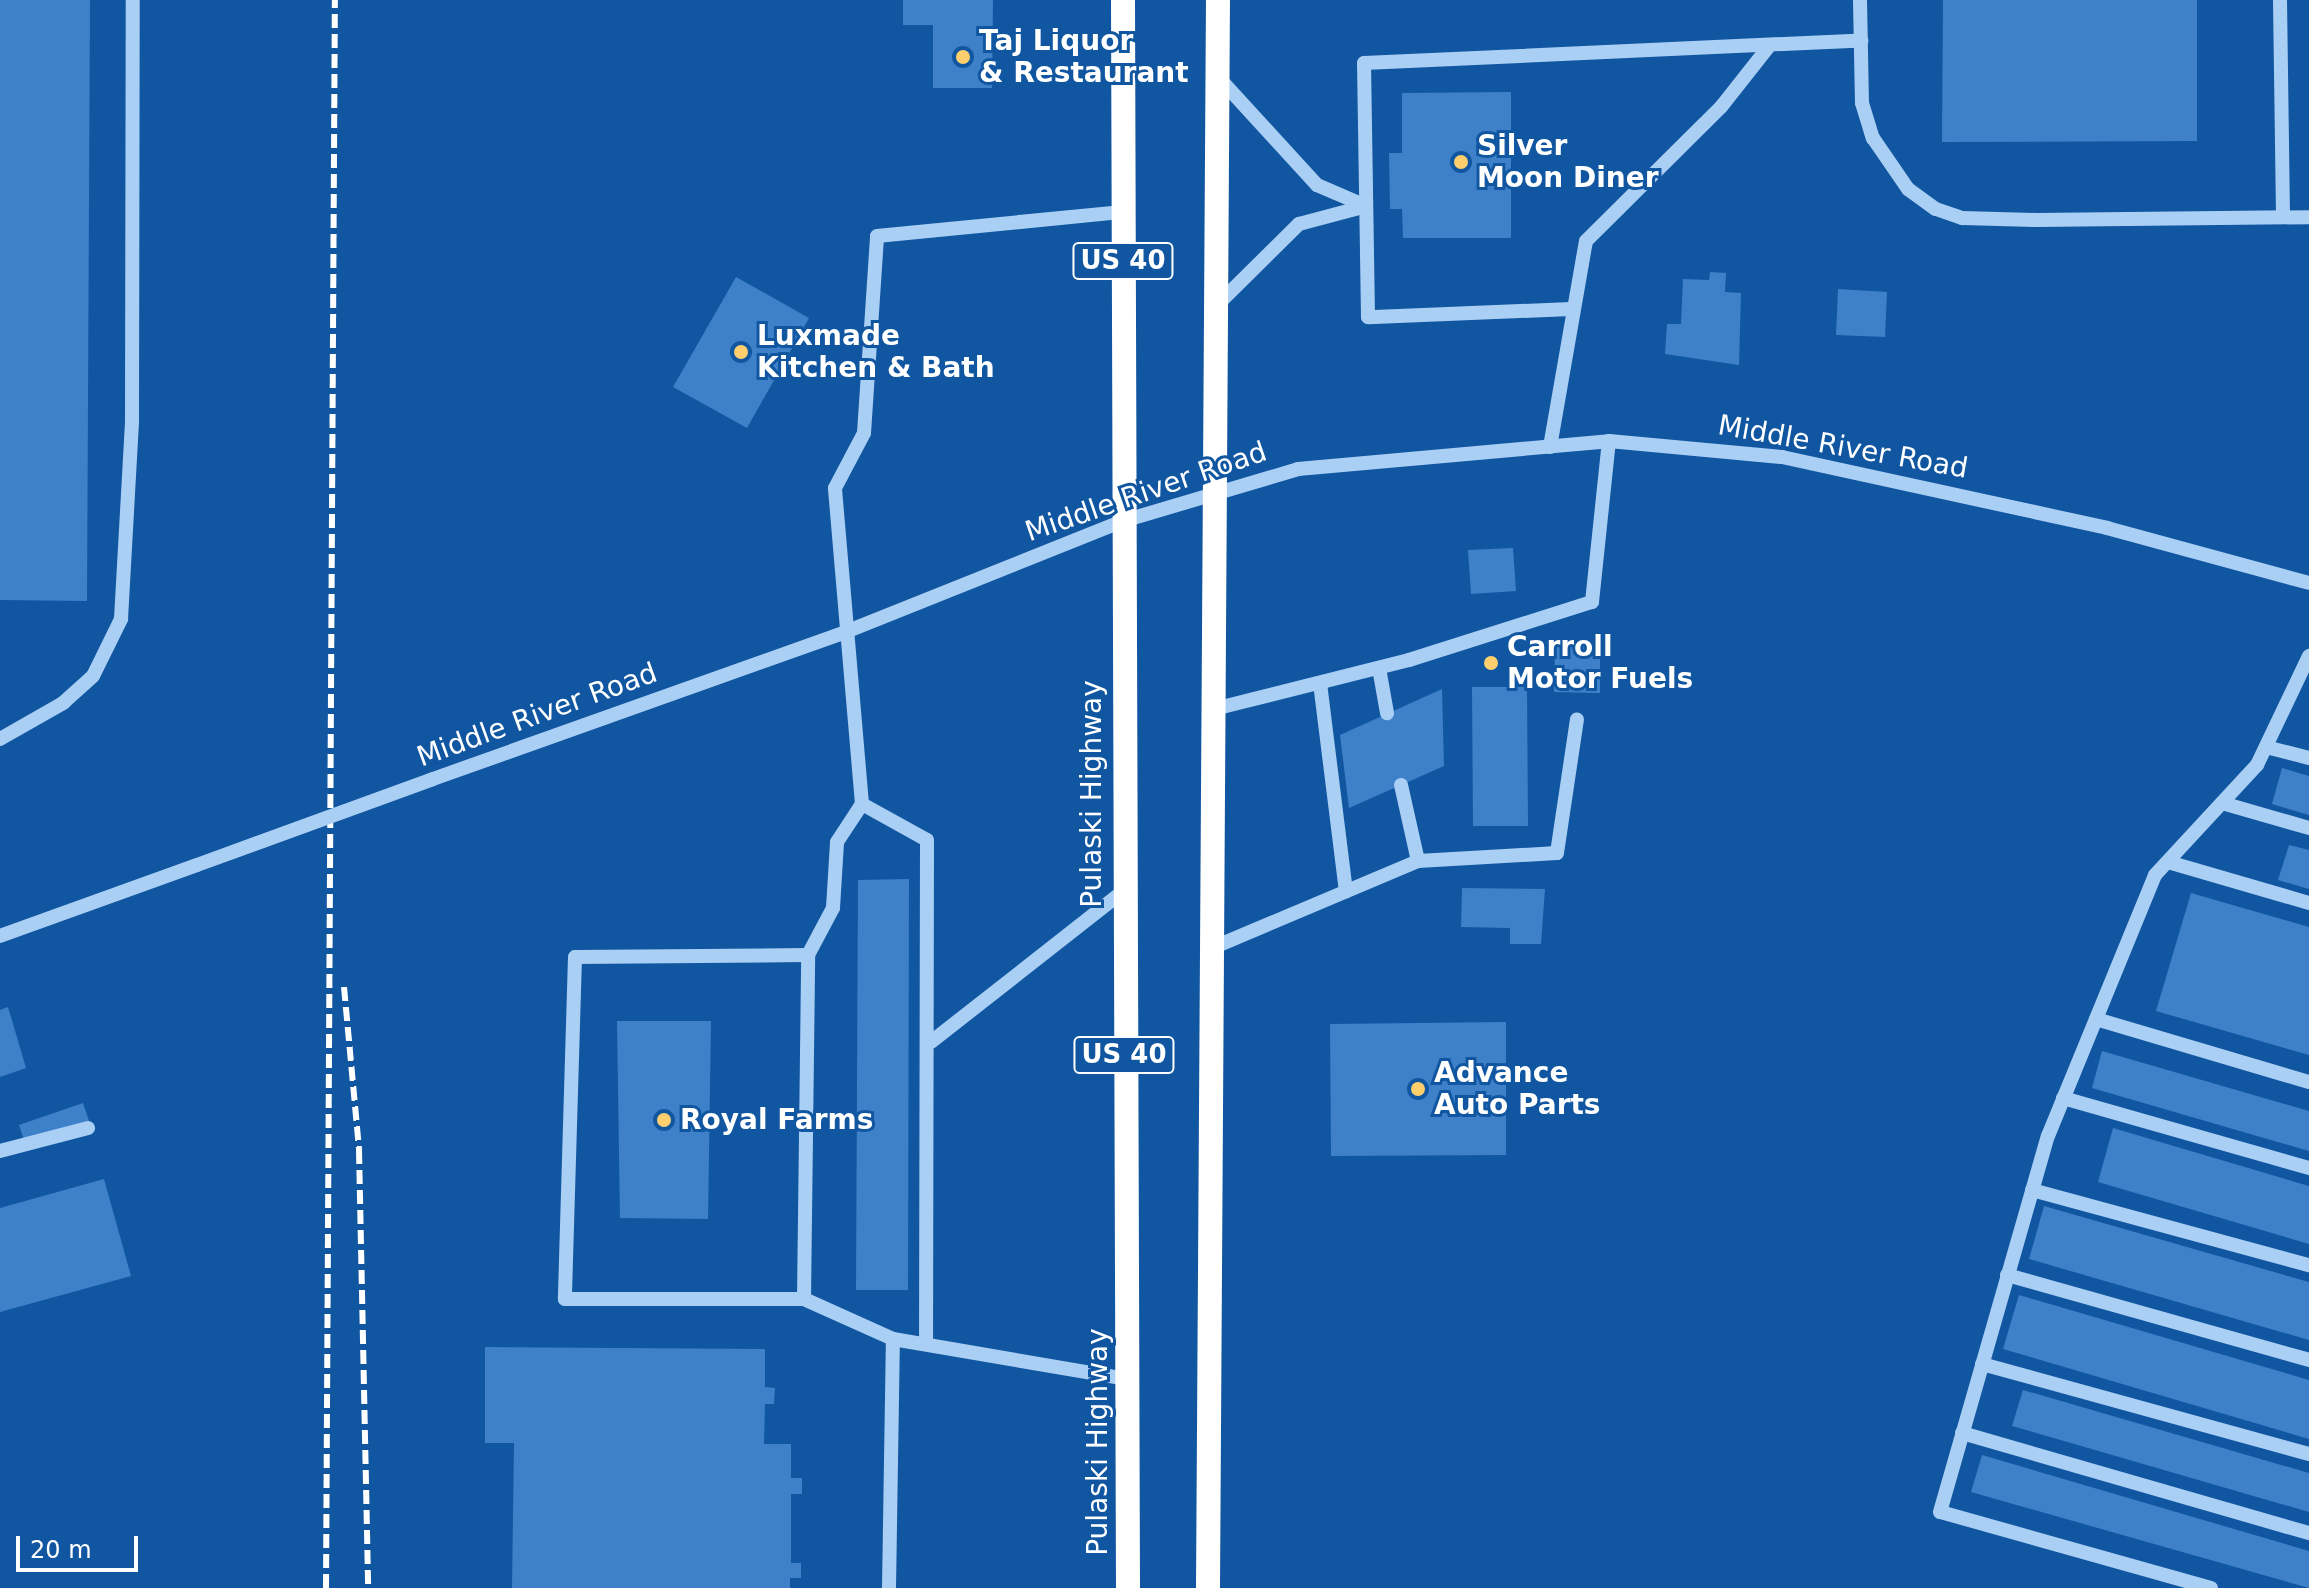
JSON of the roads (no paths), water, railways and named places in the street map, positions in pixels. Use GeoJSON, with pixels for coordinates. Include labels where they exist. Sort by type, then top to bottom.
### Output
{"type":"FeatureCollection","features":[{"type":"Feature","properties":{"kind":"highway","name":"Pulaski Highway"},"geometry":{"type":"LineString","coordinates":[[1123,0],[1122,892],[1128,1588]]}},
{"type":"Feature","properties":{"kind":"highway","name":"US 40"},"geometry":{"type":"LineString","coordinates":[[1208,1588],[1218,0]]}},
{"type":"Feature","properties":{"kind":"street"},"geometry":{"type":"LineString","coordinates":[[0,739],[63,703],[93,676],[121,619],[132,420],[133,0]]}},
{"type":"Feature","properties":{"kind":"street"},"geometry":{"type":"LineString","coordinates":[[1860,0],[1862,103],[1873,138],[1908,189],[1936,209],[1962,218],[2036,220],[2309,217]]}},
{"type":"Feature","properties":{"kind":"street"},"geometry":{"type":"LineString","coordinates":[[2280,0],[2283,217]]}},
{"type":"Feature","properties":{"kind":"street"},"geometry":{"type":"LineString","coordinates":[[1571,309],[1368,317],[1364,63],[1861,40]]}},
{"type":"Feature","properties":{"kind":"street"},"geometry":{"type":"LineString","coordinates":[[1550,447],[1571,309],[1586,241],[1721,107],[1770,45]]}},
{"type":"Feature","properties":{"kind":"street"},"geometry":{"type":"LineString","coordinates":[[1217,76],[1317,185],[1366,206]]}},
{"type":"Feature","properties":{"kind":"street"},"geometry":{"type":"LineString","coordinates":[[1216,306],[1299,224],[1366,206]]}},
{"type":"Feature","properties":{"kind":"street"},"geometry":{"type":"LineString","coordinates":[[804,1299],[808,955],[833,908],[837,842],[862,804],[835,488],[864,433],[877,236],[1123,212]]}},
{"type":"Feature","properties":{"kind":"street"},"geometry":{"type":"LineString","coordinates":[[1214,709],[1379,668],[1592,602],[1609,441]]}},
{"type":"Feature","properties":{"kind":"street","name":"Middle River Road"},"geometry":{"type":"LineString","coordinates":[[0,936],[848,631],[1123,521],[1298,469],[1609,441],[1782,457],[1962,494],[2309,583]]}},
{"type":"Feature","properties":{"kind":"street"},"geometry":{"type":"LineString","coordinates":[[2211,1588],[1940,1512],[2032,1190],[2063,1098],[2155,875],[2222,803],[2266,747],[2309,656]]}},
{"type":"Feature","properties":{"kind":"street"},"geometry":{"type":"LineString","coordinates":[[1379,668],[1387,713]]}},
{"type":"Feature","properties":{"kind":"street"},"geometry":{"type":"LineString","coordinates":[[1320,683],[1346,891]]}},
{"type":"Feature","properties":{"kind":"street"},"geometry":{"type":"LineString","coordinates":[[1212,948],[1418,861],[1557,853],[1577,719]]}},
{"type":"Feature","properties":{"kind":"street"},"geometry":{"type":"LineString","coordinates":[[2266,747],[2309,758]]}},
{"type":"Feature","properties":{"kind":"street"},"geometry":{"type":"LineString","coordinates":[[1401,785],[1418,861]]}},
{"type":"Feature","properties":{"kind":"street"},"geometry":{"type":"LineString","coordinates":[[2222,803],[2309,828]]}},
{"type":"Feature","properties":{"kind":"street"},"geometry":{"type":"LineString","coordinates":[[862,804],[927,840],[931,1042],[926,1344]]}},
{"type":"Feature","properties":{"kind":"street"},"geometry":{"type":"LineString","coordinates":[[2168,862],[2309,903]]}},
{"type":"Feature","properties":{"kind":"street"},"geometry":{"type":"LineString","coordinates":[[931,1042],[1122,892]]}},
{"type":"Feature","properties":{"kind":"street"},"geometry":{"type":"LineString","coordinates":[[808,955],[575,957],[565,1299],[804,1299],[893,1339],[1128,1379]]}},
{"type":"Feature","properties":{"kind":"street"},"geometry":{"type":"LineString","coordinates":[[2096,1019],[2309,1082]]}},
{"type":"Feature","properties":{"kind":"street"},"geometry":{"type":"LineString","coordinates":[[2063,1098],[2309,1168]]}},
{"type":"Feature","properties":{"kind":"street"},"geometry":{"type":"LineString","coordinates":[[0,1151],[88,1128]]}},
{"type":"Feature","properties":{"kind":"street"},"geometry":{"type":"LineString","coordinates":[[2032,1190],[2309,1265]]}},
{"type":"Feature","properties":{"kind":"street"},"geometry":{"type":"LineString","coordinates":[[2007,1275],[2309,1360]]}},
{"type":"Feature","properties":{"kind":"street"},"geometry":{"type":"LineString","coordinates":[[889,1588],[893,1339]]}},
{"type":"Feature","properties":{"kind":"street"},"geometry":{"type":"LineString","coordinates":[[1982,1364],[2309,1454]]}},
{"type":"Feature","properties":{"kind":"street"},"geometry":{"type":"LineString","coordinates":[[1962,1433],[2309,1533]]}},
{"type":"Feature","properties":{"kind":"railway"},"geometry":{"type":"LineString","coordinates":[[326,1588],[335,0]]}},
{"type":"Feature","properties":{"kind":"railway"},"geometry":{"type":"LineString","coordinates":[[344,987],[359,1150],[368,1588]]}},
{"type":"Feature","properties":{"kind":"place","name":"Taj Liquor & Restaurant"},"geometry":{"type":"Point","coordinates":[963,57]}},
{"type":"Feature","properties":{"kind":"place","name":"Silver Moon Diner"},"geometry":{"type":"Point","coordinates":[1461,162]}},
{"type":"Feature","properties":{"kind":"place","name":"Luxmade Kitchen & Bath"},"geometry":{"type":"Point","coordinates":[741,352]}},
{"type":"Feature","properties":{"kind":"place","name":"Carroll Motor Fuels"},"geometry":{"type":"Point","coordinates":[1491,663]}},
{"type":"Feature","properties":{"kind":"place","name":"Advance Auto Parts"},"geometry":{"type":"Point","coordinates":[1418,1089]}},
{"type":"Feature","properties":{"kind":"place","name":"Royal Farms"},"geometry":{"type":"Point","coordinates":[664,1120]}}]}
